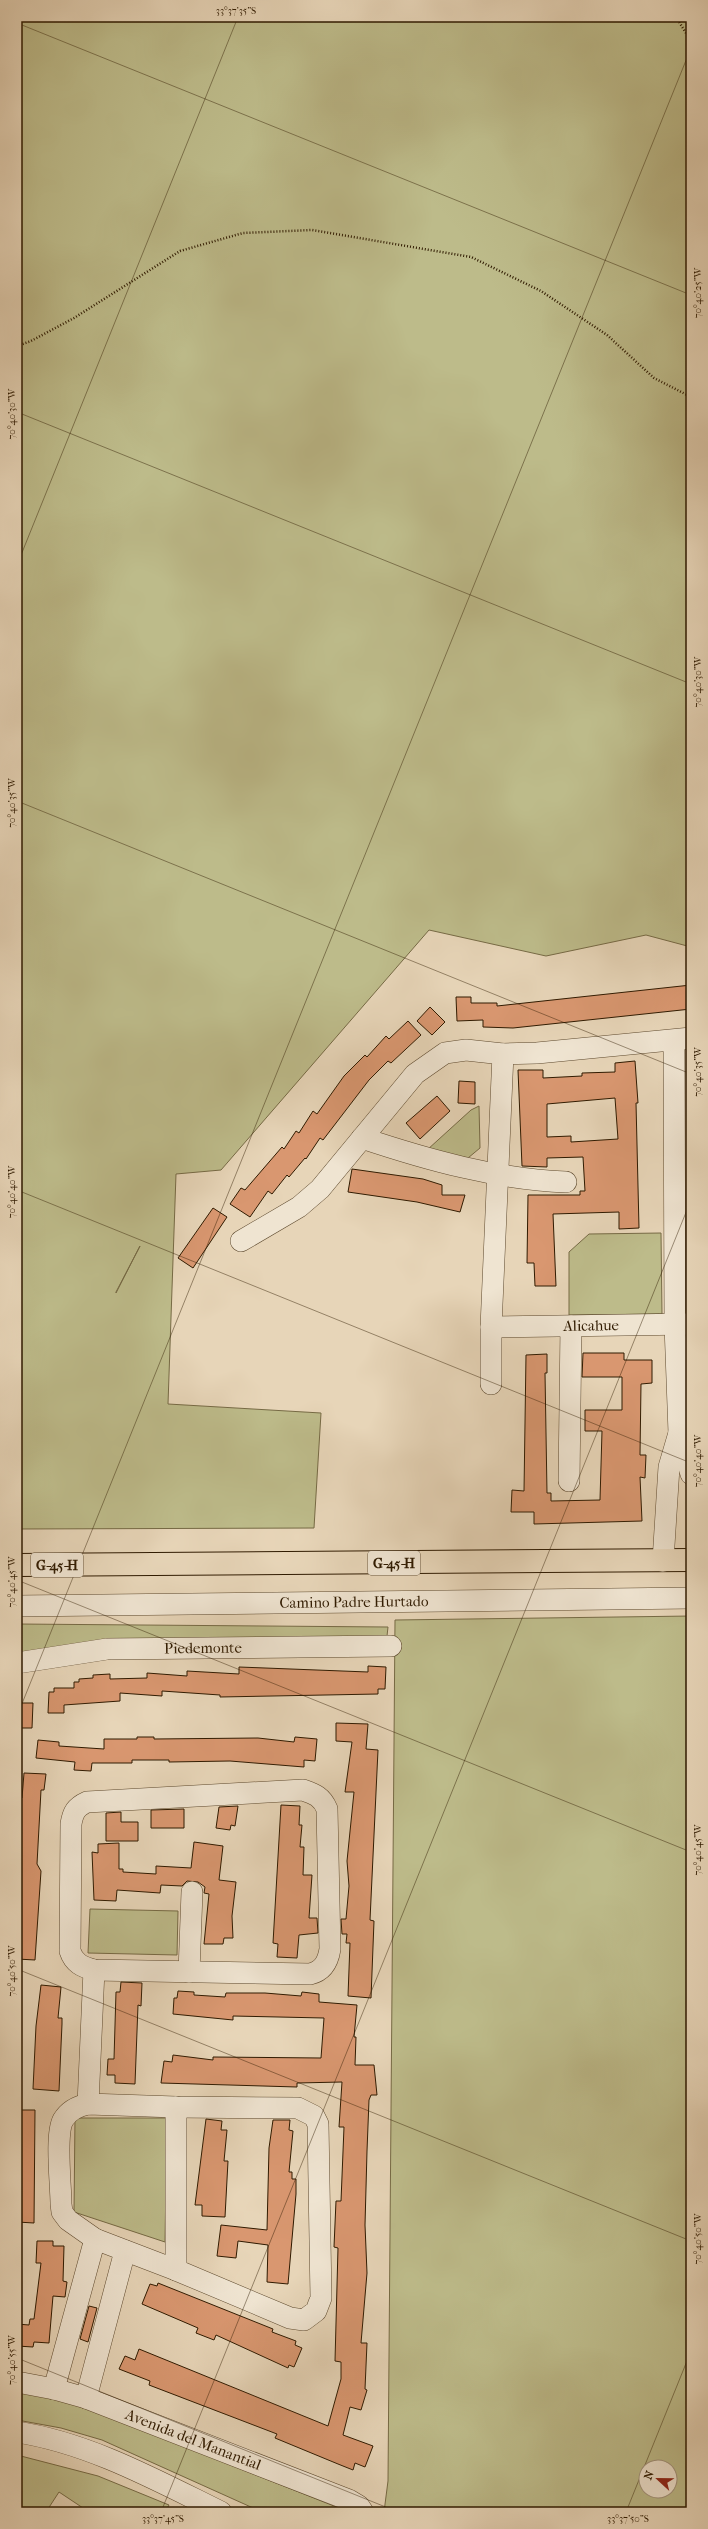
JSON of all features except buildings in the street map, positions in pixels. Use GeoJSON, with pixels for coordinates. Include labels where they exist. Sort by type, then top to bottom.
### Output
{"type":"FeatureCollection","features":[{"type":"Feature","properties":{"kind":"main road","name":"G-45-H"},"geometry":{"type":"LineString","coordinates":[[17,1566],[691,1560]]}},
{"type":"Feature","properties":{"kind":"street"},"geometry":{"type":"LineString","coordinates":[[241,1241],[299,1206],[320,1189],[415,1074],[445,1053],[466,1050],[503,1054],[576,1050],[682,1039],[683,1325],[679,1433],[669,1467],[663,1561]]}},
{"type":"Feature","properties":{"kind":"street"},"geometry":{"type":"LineString","coordinates":[[491,1384],[491,1327],[503,1054]]}},
{"type":"Feature","properties":{"kind":"street"},"geometry":{"type":"LineString","coordinates":[[362,1138],[497,1175],[530,1180],[566,1182]]}},
{"type":"Feature","properties":{"kind":"street","name":"Alicahue"},"geometry":{"type":"LineString","coordinates":[[491,1327],[683,1325]]}},
{"type":"Feature","properties":{"kind":"street"},"geometry":{"type":"LineString","coordinates":[[570,1481],[571,1326]]}},
{"type":"Feature","properties":{"kind":"street"},"geometry":{"type":"LineString","coordinates":[[679,1433],[691,1469],[691,1474]]}},
{"type":"Feature","properties":{"kind":"street","name":"Camino Padre Hurtado"},"geometry":{"type":"LineString","coordinates":[[17,1606],[691,1598]]}},
{"type":"Feature","properties":{"kind":"street","name":"Piedemonte"},"geometry":{"type":"LineString","coordinates":[[17,1663],[107,1649],[391,1646]]}},
{"type":"Feature","properties":{"kind":"street"},"geometry":{"type":"LineString","coordinates":[[303,1790],[318,1796],[324,1801],[328,1810],[330,1949],[323,1968],[310,1974],[94,1970],[78,1963],[72,1958],[70,1951],[71,1824],[73,1814],[79,1805],[87,1802],[303,1790]]}},
{"type":"Feature","properties":{"kind":"street"},"geometry":{"type":"LineString","coordinates":[[189,1972],[192,1892]]}},
{"type":"Feature","properties":{"kind":"street"},"geometry":{"type":"LineString","coordinates":[[88,2104],[94,1970]]}},
{"type":"Feature","properties":{"kind":"street"},"geometry":{"type":"LineString","coordinates":[[88,2104],[176,2107],[298,2108],[314,2116],[318,2124],[321,2298],[316,2310],[309,2317],[299,2320],[95,2239],[68,2220],[62,2212],[60,2132],[63,2120],[71,2111],[88,2104]]}},
{"type":"Feature","properties":{"kind":"street"},"geometry":{"type":"LineString","coordinates":[[176,2107],[176,2270]]}},
{"type":"Feature","properties":{"kind":"street"},"geometry":{"type":"LineString","coordinates":[[54,2389],[95,2239]]}},
{"type":"Feature","properties":{"kind":"street"},"geometry":{"type":"LineString","coordinates":[[86,2398],[125,2251]]}},
{"type":"Feature","properties":{"kind":"street","name":"Avenida del Manantial"},"geometry":{"type":"LineString","coordinates":[[17,2382],[54,2389],[86,2398],[349,2500],[359,2506],[363,2512]]}},
{"type":"Feature","properties":{"kind":"street"},"geometry":{"type":"LineString","coordinates":[[17,2432],[61,2443],[108,2458],[220,2512]]}},
{"type":"Feature","properties":{"kind":"path"},"geometry":{"type":"LineString","coordinates":[[676,17],[691,40]]}},
{"type":"Feature","properties":{"kind":"path"},"geometry":{"type":"LineString","coordinates":[[17,346],[31,341],[74,318],[180,251],[243,233],[312,230],[471,257],[541,291],[607,335],[654,378],[691,398]]}},
{"type":"Feature","properties":{"kind":"shaded area"},"geometry":{"type":"Polygon","coordinates":[[[17,17],[691,17],[691,947],[646,935],[546,956],[429,930],[221,1170],[176,1174],[168,1404],[321,1413],[314,1528],[17,1529],[17,17]],[[140,1246],[116,1292],[116,1293],[140,1246]]]}},
{"type":"Feature","properties":{"kind":"shaded area"},"geometry":{"type":"Polygon","coordinates":[[[479,1106],[480,1148],[468,1158],[427,1150],[471,1110],[479,1106]]]}},
{"type":"Feature","properties":{"kind":"shaded area"},"geometry":{"type":"Polygon","coordinates":[[[661,1233],[662,1314],[569,1315],[569,1252],[589,1234],[661,1233]]]}},
{"type":"Feature","properties":{"kind":"shaded area"},"geometry":{"type":"Polygon","coordinates":[[[691,1616],[691,2512],[384,2512],[388,2481],[395,1620],[691,1616]]]}},
{"type":"Feature","properties":{"kind":"shaded area"},"geometry":{"type":"Polygon","coordinates":[[[17,1624],[388,1627],[387,1636],[17,1653],[17,1624]]]}},
{"type":"Feature","properties":{"kind":"shaded area"},"geometry":{"type":"Polygon","coordinates":[[[90,1909],[178,1911],[177,1955],[88,1953],[90,1909]]]}},
{"type":"Feature","properties":{"kind":"shaded area"},"geometry":{"type":"Polygon","coordinates":[[[75,2118],[167,2118],[165,2242],[74,2212],[75,2118]]]}},
{"type":"Feature","properties":{"kind":"shaded area"},"geometry":{"type":"Polygon","coordinates":[[[17,2386],[50,2393],[349,2512],[262,2512],[102,2440],[61,2428],[17,2420],[17,2386]]]}},
{"type":"Feature","properties":{"kind":"shaded area"},"geometry":{"type":"Polygon","coordinates":[[[17,2455],[98,2476],[169,2505],[165,2512],[89,2512],[59,2492],[46,2512],[17,2512],[17,2455]]]}}]}
